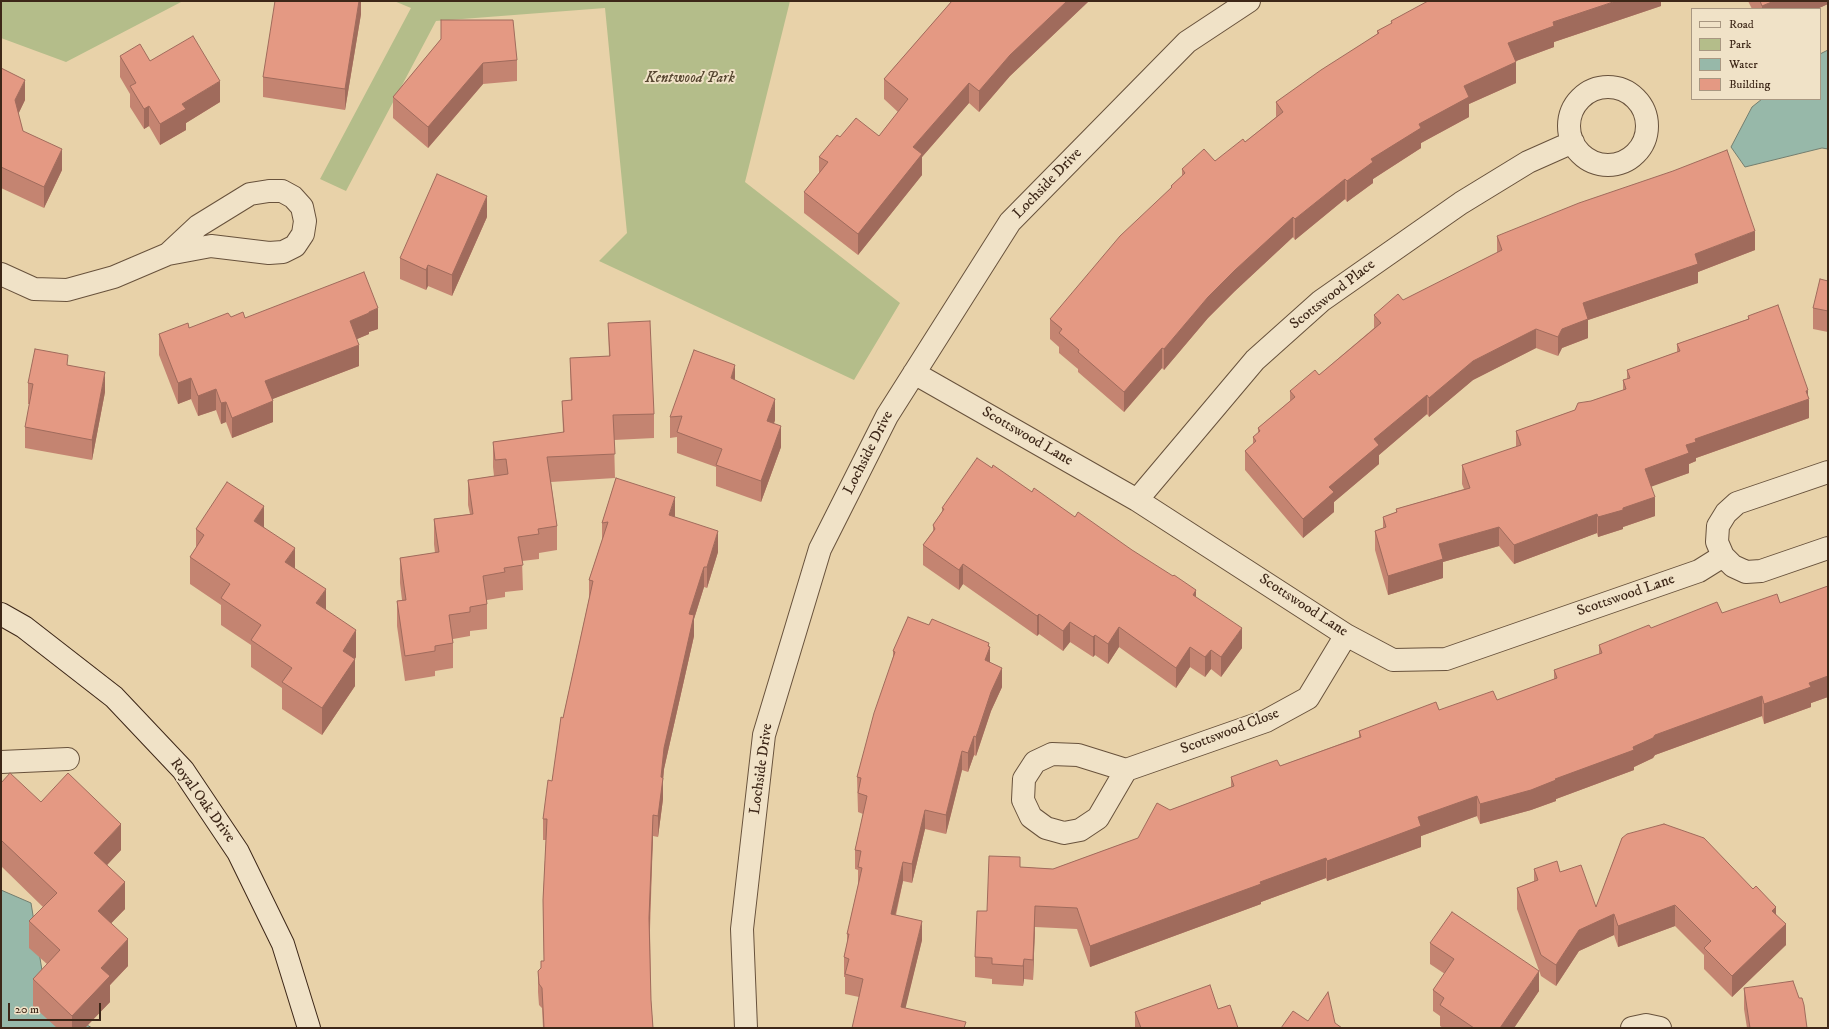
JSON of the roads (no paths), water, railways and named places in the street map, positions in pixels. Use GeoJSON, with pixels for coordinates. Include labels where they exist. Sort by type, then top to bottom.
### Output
{"type":"FeatureCollection","features":[{"type":"Feature","properties":{"kind":"street","name":"Lochside Drive"},"geometry":{"type":"LineString","coordinates":[[746,1028],[742,929],[764,736],[820,549],[886,416],[1010,222],[1187,42],[1248,1]]}},
{"type":"Feature","properties":{"kind":"street","name":"Scottswood Place"},"geometry":{"type":"LineString","coordinates":[[1137,500],[1255,360],[1321,301],[1461,203],[1528,162],[1572,142]]}},
{"type":"Feature","properties":{"kind":"street"},"geometry":{"type":"LineString","coordinates":[[1,274],[34,289],[67,290],[114,277],[168,254],[211,246],[269,253],[283,252],[295,246],[303,234],[306,221],[302,207],[293,197],[282,191],[269,191],[250,194],[198,226],[168,254]]}},
{"type":"Feature","properties":{"kind":"street","name":"Scottswood Lane"},"geometry":{"type":"LineString","coordinates":[[914,373],[1137,500],[1346,635],[1393,660],[1446,658],[1699,571],[1723,556]]}},
{"type":"Feature","properties":{"kind":"street"},"geometry":{"type":"LineString","coordinates":[[1828,472],[1738,503],[1726,513],[1718,526],[1718,542],[1723,556],[1733,566],[1746,572],[1761,571],[1828,548]]}},
{"type":"Feature","properties":{"kind":"street","name":"Royal Oak Drive"},"geometry":{"type":"LineString","coordinates":[[1,614],[24,627],[114,697],[183,770],[238,852],[283,944],[309,1028]]}},
{"type":"Feature","properties":{"kind":"street","name":"Scottswood Close"},"geometry":{"type":"LineString","coordinates":[[1126,770],[1266,721],[1308,698],[1346,635]]}},
{"type":"Feature","properties":{"kind":"street"},"geometry":{"type":"LineString","coordinates":[[1052,754],[1078,755],[1126,770],[1098,818],[1080,830],[1064,833],[1046,828],[1031,817],[1023,800],[1024,779],[1035,762],[1052,754]]}},
{"type":"Feature","properties":{"kind":"street"},"geometry":{"type":"LineString","coordinates":[[1,762],[68,759]]}},
{"type":"Feature","properties":{"kind":"street"},"geometry":{"type":"LineString","coordinates":[[1632,1028],[1646,1025],[1660,1028]]}},
{"type":"Feature","properties":{"kind":"water"},"geometry":{"type":"Polygon","coordinates":[[[1828,50],[1828,149],[1822,148],[1745,167],[1731,147],[1752,107],[1761,100],[1821,100],[1821,54],[1828,50]]]}},
{"type":"Feature","properties":{"kind":"water"},"geometry":{"type":"Polygon","coordinates":[[[1,890],[31,903],[47,1001],[92,1028],[1,1028],[1,890]]]}},
{"type":"Feature","properties":{"kind":"park label","name":"Kentwood Park"},"geometry":{"type":"Point","coordinates":[690,79]}}]}
